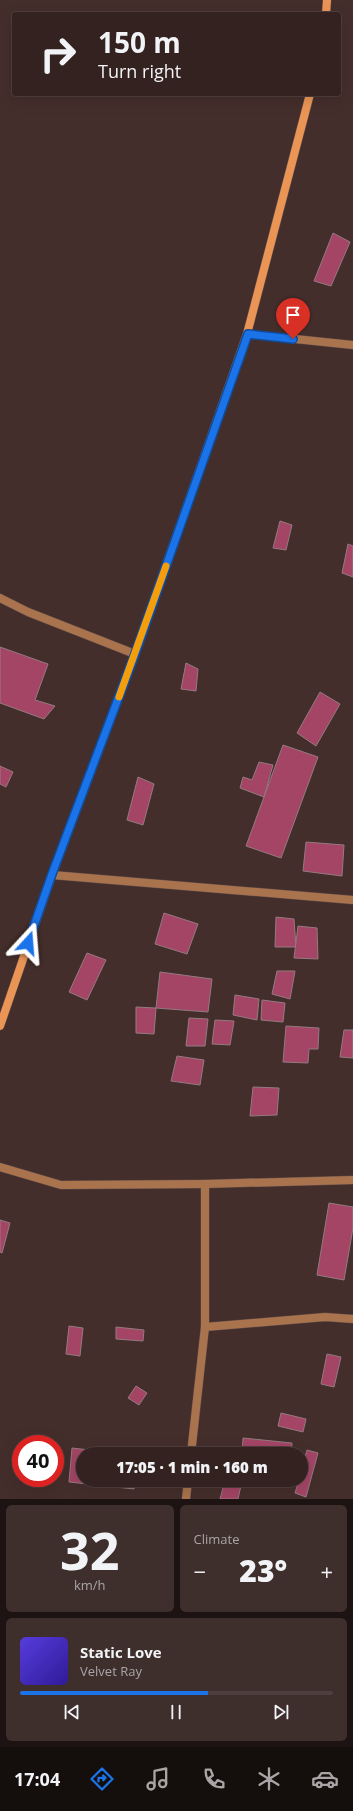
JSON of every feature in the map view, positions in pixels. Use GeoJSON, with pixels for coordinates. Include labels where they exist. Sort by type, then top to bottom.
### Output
{"type":"FeatureCollection","features":[{"type":"Feature","properties":{"kind":"street"},"geometry":{"type":"LineString","coordinates":[[326,12],[328,0]]}},
{"type":"Feature","properties":{"kind":"street"},"geometry":{"type":"LineString","coordinates":[[0,1026],[52,874],[135,654],[248,334],[309,96]]}},
{"type":"Feature","properties":{"kind":"street"},"geometry":{"type":"LineString","coordinates":[[248,334],[353,346]]}},
{"type":"Feature","properties":{"kind":"street"},"geometry":{"type":"LineString","coordinates":[[0,598],[28,612],[135,654]]}},
{"type":"Feature","properties":{"kind":"street"},"geometry":{"type":"LineString","coordinates":[[52,874],[353,900]]}},
{"type":"Feature","properties":{"kind":"street"},"geometry":{"type":"LineString","coordinates":[[0,1167],[61,1185],[205,1184],[353,1180]]}},
{"type":"Feature","properties":{"kind":"street"},"geometry":{"type":"LineString","coordinates":[[192,1447],[205,1327],[205,1184]]}},
{"type":"Feature","properties":{"kind":"street"},"geometry":{"type":"LineString","coordinates":[[205,1327],[325,1317],[353,1319]]}},
{"type":"Feature","properties":{"kind":"street"},"geometry":{"type":"LineString","coordinates":[[186,1499],[187,1487]]}},
{"type":"Feature","properties":{"kind":"building"},"geometry":{"type":"Polygon","coordinates":[[[333,233],[350,242],[331,286],[314,281],[333,233]]]}},
{"type":"Feature","properties":{"kind":"building"},"geometry":{"type":"Polygon","coordinates":[[[280,521],[292,525],[286,550],[273,548],[280,521]]]}},
{"type":"Feature","properties":{"kind":"building"},"geometry":{"type":"Polygon","coordinates":[[[348,544],[353,546],[353,577],[342,573],[348,544]]]}},
{"type":"Feature","properties":{"kind":"building"},"geometry":{"type":"Polygon","coordinates":[[[0,647],[48,664],[35,700],[55,706],[44,719],[0,703],[0,647]]]}},
{"type":"Feature","properties":{"kind":"building"},"geometry":{"type":"Polygon","coordinates":[[[186,663],[198,669],[196,691],[181,689],[186,663]]]}},
{"type":"Feature","properties":{"kind":"building"},"geometry":{"type":"Polygon","coordinates":[[[320,692],[340,704],[316,746],[297,733],[320,692]]]}},
{"type":"Feature","properties":{"kind":"building"},"geometry":{"type":"Polygon","coordinates":[[[283,745],[318,757],[281,858],[246,846],[283,745]]]}},
{"type":"Feature","properties":{"kind":"building"},"geometry":{"type":"Polygon","coordinates":[[[259,762],[273,765],[264,797],[240,788],[243,777],[252,780],[259,762]]]}},
{"type":"Feature","properties":{"kind":"building"},"geometry":{"type":"Polygon","coordinates":[[[0,766],[13,772],[6,787],[0,784],[0,766]]]}},
{"type":"Feature","properties":{"kind":"building"},"geometry":{"type":"Polygon","coordinates":[[[138,777],[154,784],[143,825],[127,820],[138,777]]]}},
{"type":"Feature","properties":{"kind":"building"},"geometry":{"type":"Polygon","coordinates":[[[306,842],[344,845],[342,876],[303,871],[306,842]]]}},
{"type":"Feature","properties":{"kind":"building"},"geometry":{"type":"Polygon","coordinates":[[[164,913],[198,924],[187,954],[155,944],[164,913]]]}},
{"type":"Feature","properties":{"kind":"building"},"geometry":{"type":"Polygon","coordinates":[[[276,917],[294,919],[296,947],[275,947],[276,917]]]}},
{"type":"Feature","properties":{"kind":"building"},"geometry":{"type":"Polygon","coordinates":[[[298,926],[317,928],[318,959],[294,958],[298,926]]]}},
{"type":"Feature","properties":{"kind":"building"},"geometry":{"type":"Polygon","coordinates":[[[87,953],[106,960],[87,1000],[69,992],[87,953]]]}},
{"type":"Feature","properties":{"kind":"building"},"geometry":{"type":"Polygon","coordinates":[[[277,971],[295,971],[290,999],[272,994],[277,971]]]}},
{"type":"Feature","properties":{"kind":"building"},"geometry":{"type":"Polygon","coordinates":[[[160,972],[212,979],[208,1012],[156,1008],[160,972]]]}},
{"type":"Feature","properties":{"kind":"building"},"geometry":{"type":"Polygon","coordinates":[[[235,995],[259,999],[257,1020],[233,1015],[235,995]]]}},
{"type":"Feature","properties":{"kind":"building"},"geometry":{"type":"Polygon","coordinates":[[[262,1000],[285,1003],[283,1022],[261,1020],[262,1000]]]}},
{"type":"Feature","properties":{"kind":"building"},"geometry":{"type":"Polygon","coordinates":[[[136,1007],[156,1008],[154,1034],[136,1033],[136,1007]]]}},
{"type":"Feature","properties":{"kind":"building"},"geometry":{"type":"Polygon","coordinates":[[[189,1018],[208,1019],[205,1046],[186,1046],[189,1018]]]}},
{"type":"Feature","properties":{"kind":"building"},"geometry":{"type":"Polygon","coordinates":[[[215,1020],[234,1021],[230,1045],[212,1044],[215,1020]]]}},
{"type":"Feature","properties":{"kind":"building"},"geometry":{"type":"Polygon","coordinates":[[[286,1026],[319,1028],[318,1049],[309,1049],[308,1063],[283,1062],[286,1026]]]}},
{"type":"Feature","properties":{"kind":"building"},"geometry":{"type":"Polygon","coordinates":[[[344,1030],[353,1030],[353,1058],[340,1057],[344,1030]]]}},
{"type":"Feature","properties":{"kind":"building"},"geometry":{"type":"Polygon","coordinates":[[[177,1056],[204,1060],[200,1085],[171,1081],[177,1056]]]}},
{"type":"Feature","properties":{"kind":"building"},"geometry":{"type":"Polygon","coordinates":[[[253,1087],[279,1088],[277,1115],[250,1116],[253,1087]]]}},
{"type":"Feature","properties":{"kind":"building"},"geometry":{"type":"Polygon","coordinates":[[[329,1203],[353,1207],[353,1228],[344,1280],[317,1275],[329,1203]]]}},
{"type":"Feature","properties":{"kind":"building"},"geometry":{"type":"Polygon","coordinates":[[[0,1220],[10,1223],[2,1253],[0,1252],[0,1220]]]}},
{"type":"Feature","properties":{"kind":"building"},"geometry":{"type":"Polygon","coordinates":[[[69,1326],[83,1328],[80,1356],[66,1354],[69,1326]]]}},
{"type":"Feature","properties":{"kind":"building"},"geometry":{"type":"Polygon","coordinates":[[[116,1327],[144,1330],[143,1341],[116,1339],[116,1327]]]}},
{"type":"Feature","properties":{"kind":"building"},"geometry":{"type":"Polygon","coordinates":[[[327,1354],[341,1357],[334,1387],[321,1384],[327,1354]]]}},
{"type":"Feature","properties":{"kind":"building"},"geometry":{"type":"Polygon","coordinates":[[[136,1386],[147,1393],[139,1405],[128,1398],[136,1386]]]}},
{"type":"Feature","properties":{"kind":"building"},"geometry":{"type":"Polygon","coordinates":[[[281,1413],[306,1419],[303,1432],[278,1426],[281,1413]]]}},
{"type":"Feature","properties":{"kind":"building"},"geometry":{"type":"Polygon","coordinates":[[[243,1438],[292,1443],[292,1447],[242,1447],[243,1438]]]}},
{"type":"Feature","properties":{"kind":"building"},"geometry":{"type":"Polygon","coordinates":[[[72,1448],[76,1448],[76,1483],[69,1482],[72,1448]]]}},
{"type":"Feature","properties":{"kind":"building"},"geometry":{"type":"Polygon","coordinates":[[[308,1450],[318,1453],[306,1497],[295,1493],[297,1487],[308,1487],[308,1450]]]}},
{"type":"Feature","properties":{"kind":"building"},"geometry":{"type":"Polygon","coordinates":[[[115,1487],[134,1487],[134,1489],[115,1487]]]}},
{"type":"Feature","properties":{"kind":"building"},"geometry":{"type":"Polygon","coordinates":[[[223,1487],[241,1487],[238,1499],[220,1499],[223,1487]]]}},
{"type":"Feature","properties":{"kind":"slow traffic"},"geometry":{"type":"LineString","coordinates":[[119,697],[166,566]]}},
{"type":"Feature","properties":{"kind":"route"},"geometry":{"type":"LineString","coordinates":[[28,943],[52,874],[135,654],[248,334],[293,339]]}}]}
